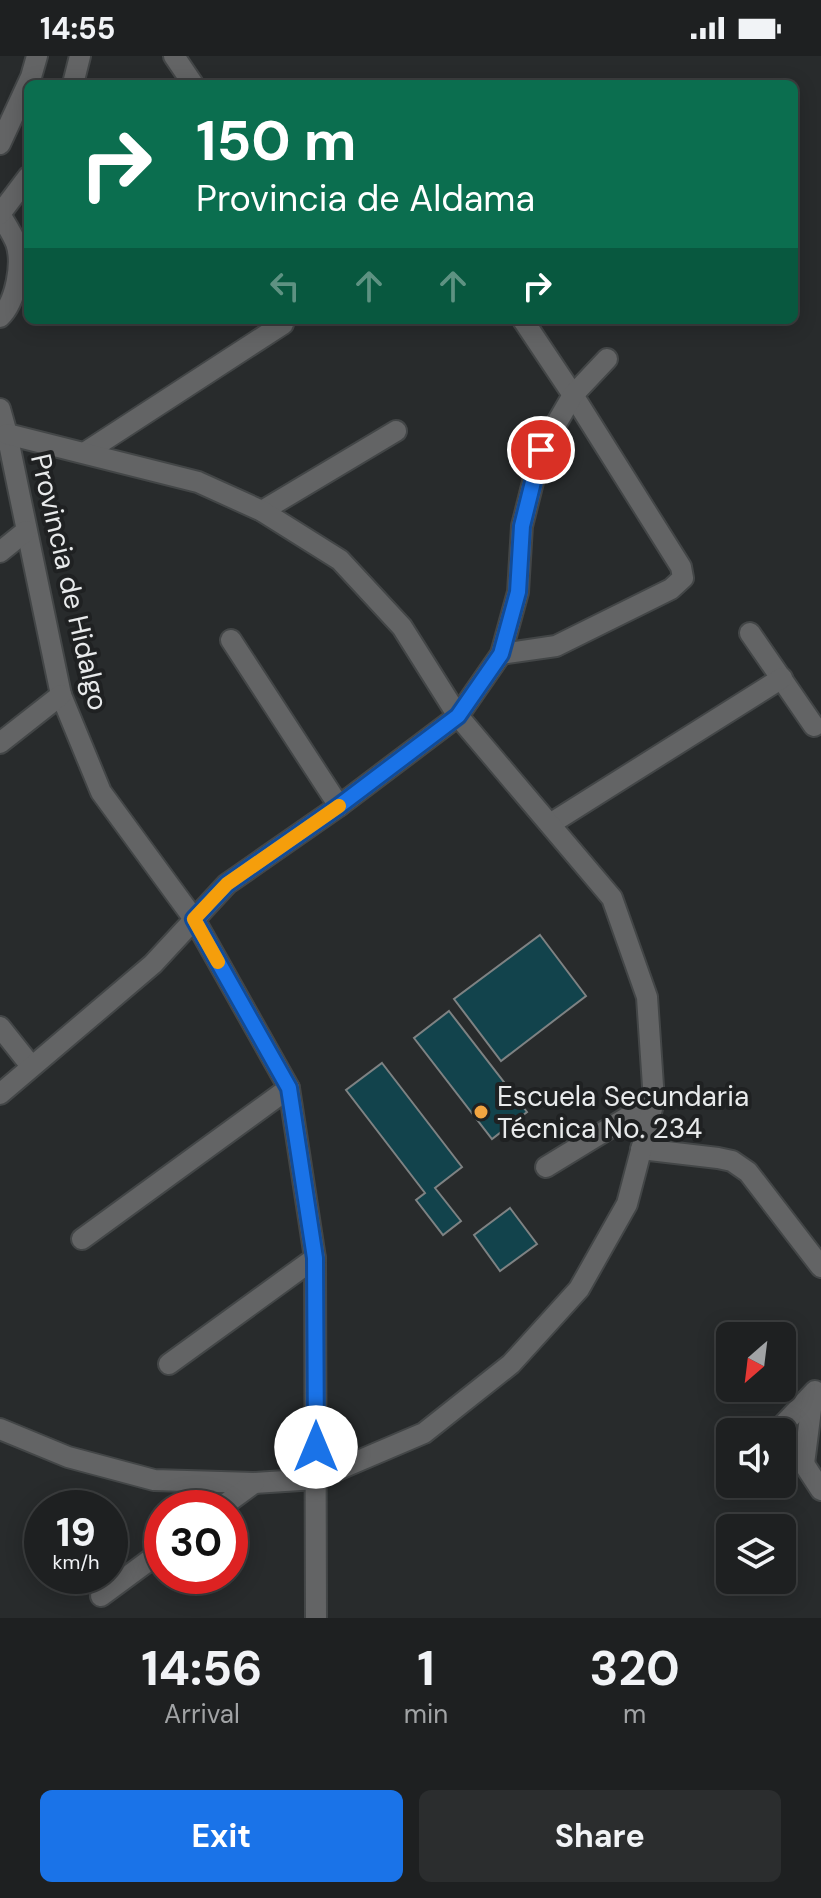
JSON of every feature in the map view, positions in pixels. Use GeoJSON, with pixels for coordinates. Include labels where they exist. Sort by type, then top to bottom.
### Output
{"type":"FeatureCollection","features":[{"type":"Feature","properties":{"kind":"street"},"geometry":{"type":"LineString","coordinates":[[30,80],[37,56]]}},
{"type":"Feature","properties":{"kind":"street"},"geometry":{"type":"LineString","coordinates":[[74,80],[80,56]]}},
{"type":"Feature","properties":{"kind":"street"},"geometry":{"type":"LineString","coordinates":[[174,56],[190,80]]}},
{"type":"Feature","properties":{"kind":"street"},"geometry":{"type":"LineString","coordinates":[[0,144],[24,92]]}},
{"type":"Feature","properties":{"kind":"street"},"geometry":{"type":"LineString","coordinates":[[3,314],[18,279],[17,244],[0,214],[24,182]]}},
{"type":"Feature","properties":{"kind":"street"},"geometry":{"type":"LineString","coordinates":[[3,314],[24,309]]}},
{"type":"Feature","properties":{"kind":"street"},"geometry":{"type":"LineString","coordinates":[[86,452],[283,324]]}},
{"type":"Feature","properties":{"kind":"street"},"geometry":{"type":"LineString","coordinates":[[501,654],[556,646],[671,589],[683,578],[681,567],[526,324]]}},
{"type":"Feature","properties":{"kind":"street"},"geometry":{"type":"LineString","coordinates":[[0,1094],[153,964],[227,884],[339,806],[458,716],[501,654],[518,592],[522,526],[541,450],[573,395],[607,359]]}},
{"type":"Feature","properties":{"kind":"street","name":"Provincia de Hidalgo"},"geometry":{"type":"LineString","coordinates":[[0,409],[61,695],[101,792],[194,919],[289,1088],[315,1258],[316,1618]]}},
{"type":"Feature","properties":{"kind":"street"},"geometry":{"type":"LineString","coordinates":[[262,511],[396,431]]}},
{"type":"Feature","properties":{"kind":"street"},"geometry":{"type":"LineString","coordinates":[[0,1429],[68,1457],[154,1480],[254,1483],[316,1479],[424,1433],[511,1364],[579,1289],[627,1204],[654,1101],[647,997],[612,898],[458,716],[402,627],[340,560],[262,511],[198,482],[7,434]]}},
{"type":"Feature","properties":{"kind":"street"},"geometry":{"type":"LineString","coordinates":[[0,552],[26,531]]}},
{"type":"Feature","properties":{"kind":"street"},"geometry":{"type":"LineString","coordinates":[[750,633],[814,726]]}},
{"type":"Feature","properties":{"kind":"street"},"geometry":{"type":"LineString","coordinates":[[231,640],[339,806]]}},
{"type":"Feature","properties":{"kind":"street"},"geometry":{"type":"LineString","coordinates":[[550,824],[782,678]]}},
{"type":"Feature","properties":{"kind":"street"},"geometry":{"type":"LineString","coordinates":[[0,743],[61,695]]}},
{"type":"Feature","properties":{"kind":"street"},"geometry":{"type":"LineString","coordinates":[[0,1027],[31,1066]]}},
{"type":"Feature","properties":{"kind":"street"},"geometry":{"type":"LineString","coordinates":[[82,1239],[289,1088]]}},
{"type":"Feature","properties":{"kind":"street"},"geometry":{"type":"LineString","coordinates":[[546,1167],[654,1101]]}},
{"type":"Feature","properties":{"kind":"street"},"geometry":{"type":"LineString","coordinates":[[641,1149],[732,1161],[748,1172],[821,1267]]}},
{"type":"Feature","properties":{"kind":"street"},"geometry":{"type":"LineString","coordinates":[[169,1364],[315,1258]]}},
{"type":"Feature","properties":{"kind":"street"},"geometry":{"type":"LineString","coordinates":[[790,1418],[817,1390]]}},
{"type":"Feature","properties":{"kind":"street"},"geometry":{"type":"LineString","coordinates":[[804,1464],[817,1390]]}},
{"type":"Feature","properties":{"kind":"street"},"geometry":{"type":"LineString","coordinates":[[796,1456],[821,1490]]}},
{"type":"Feature","properties":{"kind":"street"},"geometry":{"type":"LineString","coordinates":[[244,1490],[254,1483]]}},
{"type":"Feature","properties":{"kind":"street"},"geometry":{"type":"LineString","coordinates":[[101,1596],[144,1564]]}},
{"type":"Feature","properties":{"kind":"building"},"geometry":{"type":"Polygon","coordinates":[[[540,935],[586,996],[501,1061],[454,999],[540,935]]]}},
{"type":"Feature","properties":{"kind":"building"},"geometry":{"type":"Polygon","coordinates":[[[449,1011],[527,1112],[492,1139],[414,1038],[449,1011]]]}},
{"type":"Feature","properties":{"kind":"building"},"geometry":{"type":"Polygon","coordinates":[[[382,1063],[462,1167],[435,1188],[461,1221],[443,1235],[416,1200],[425,1193],[346,1090],[382,1063]]]}},
{"type":"Feature","properties":{"kind":"building"},"geometry":{"type":"Polygon","coordinates":[[[510,1208],[537,1244],[500,1271],[474,1235],[510,1208]]]}},
{"type":"Feature","properties":{"kind":"slow traffic"},"geometry":{"type":"LineString","coordinates":[[218,962],[194,919],[227,884],[339,806]]}},
{"type":"Feature","properties":{"kind":"place","name":"Escuela Secundaria Técnica No. 234"},"geometry":{"type":"Point","coordinates":[481,1112]}},
{"type":"Feature","properties":{"kind":"route"},"geometry":{"type":"LineString","coordinates":[[316,1447],[315,1258],[289,1088],[194,919],[227,884],[339,806],[458,716],[501,654],[518,592],[522,526],[541,450]]}}]}
